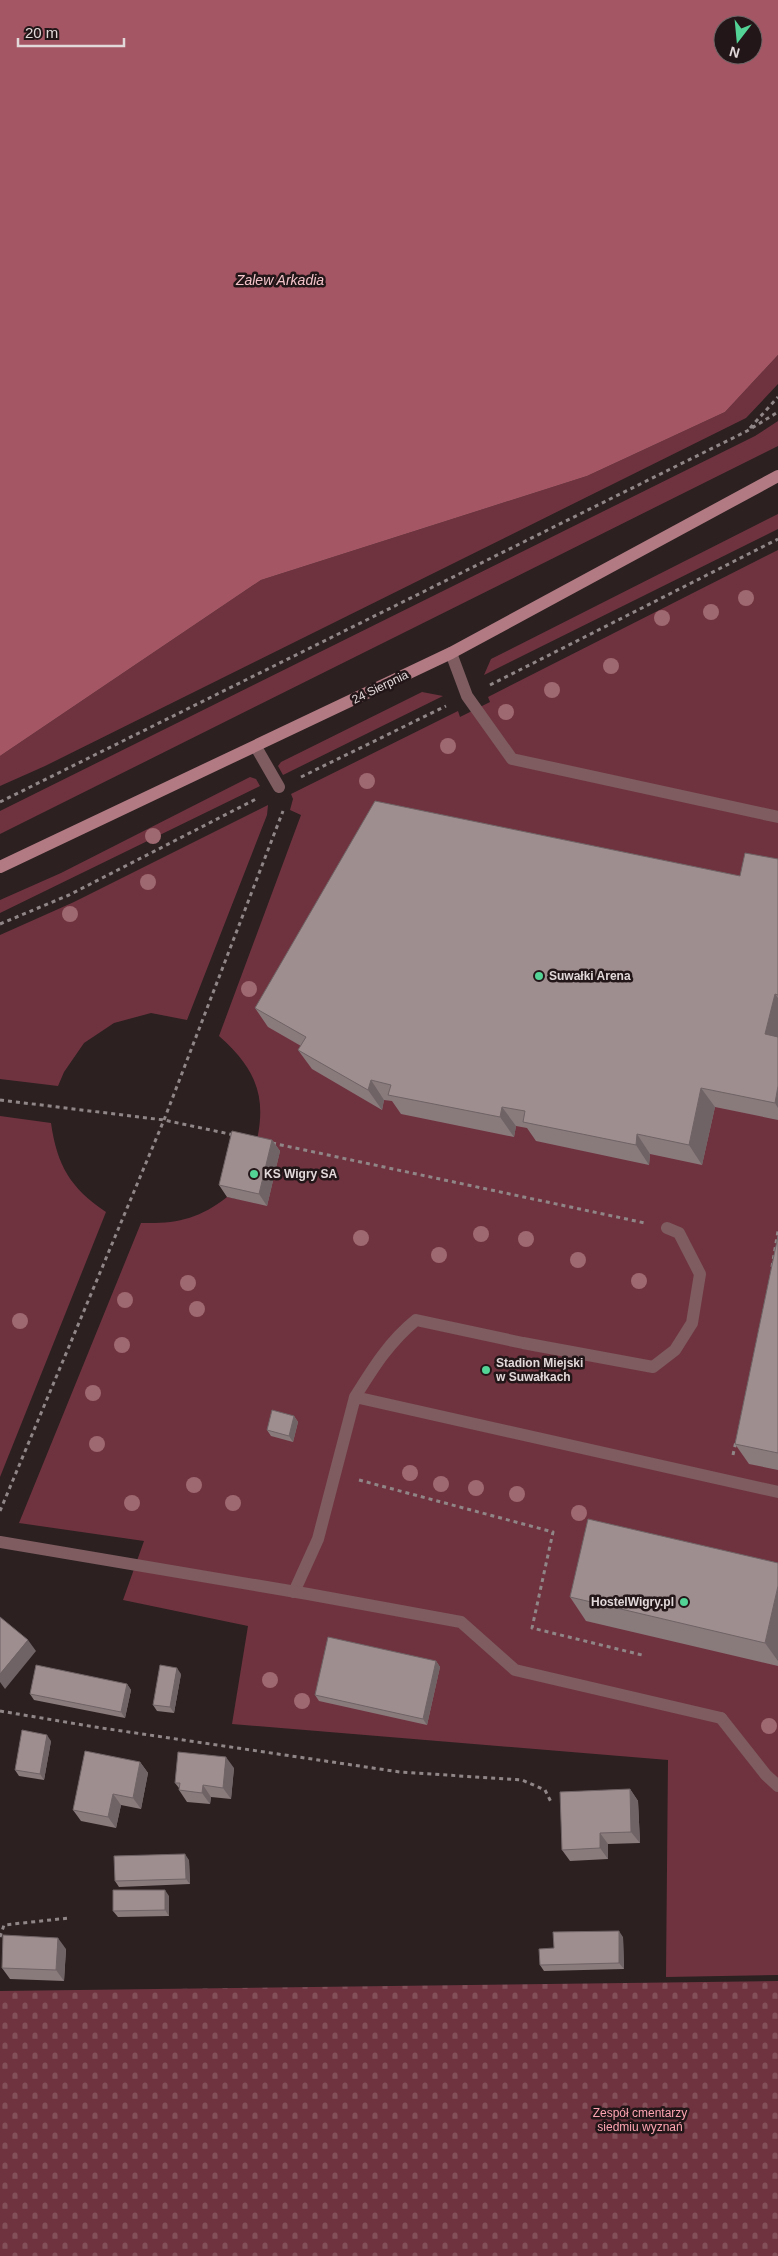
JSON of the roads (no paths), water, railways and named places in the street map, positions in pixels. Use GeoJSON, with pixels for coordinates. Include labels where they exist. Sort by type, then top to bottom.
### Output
{"type":"FeatureCollection","features":[{"type":"Feature","properties":{"kind":"main road","name":"24 Sierpnia"},"geometry":{"type":"LineString","coordinates":[[0,867],[451,653],[752,492],[778,476]]}},
{"type":"Feature","properties":{"kind":"main road","name":"24 Sierpnia"},"geometry":{"type":"LineString","coordinates":[[752,492],[778,482]]}},
{"type":"Feature","properties":{"kind":"street"},"geometry":{"type":"LineString","coordinates":[[451,653],[467,696],[512,760],[778,817]]}},
{"type":"Feature","properties":{"kind":"street"},"geometry":{"type":"LineString","coordinates":[[256,747],[279,787]]}},
{"type":"Feature","properties":{"kind":"street"},"geometry":{"type":"LineString","coordinates":[[294,1592],[318,1539],[355,1397],[380,1356],[397,1335],[416,1320],[653,1367],[675,1350],[692,1322],[700,1274],[687,1245],[679,1233],[667,1228]]}},
{"type":"Feature","properties":{"kind":"street"},"geometry":{"type":"LineString","coordinates":[[355,1397],[778,1492]]}},
{"type":"Feature","properties":{"kind":"street"},"geometry":{"type":"LineString","coordinates":[[0,1542],[461,1622],[515,1670],[722,1718],[766,1775],[778,1786]]}},
{"type":"Feature","properties":{"kind":"water","name":"Zalew Arkadia"},"geometry":{"type":"Polygon","coordinates":[[[0,0],[778,0],[778,355],[725,412],[587,476],[261,580],[0,756],[0,0]]]}},
{"type":"Feature","properties":{"kind":"place","name":"Suwałki Arena"},"geometry":{"type":"Point","coordinates":[539,976]}},
{"type":"Feature","properties":{"kind":"place","name":"KS Wigry SA"},"geometry":{"type":"Point","coordinates":[254,1174]}},
{"type":"Feature","properties":{"kind":"place","name":"Stadion Miejski w Suwałkach"},"geometry":{"type":"Point","coordinates":[486,1370]}},
{"type":"Feature","properties":{"kind":"place","name":"HostelWigry.pl"},"geometry":{"type":"Point","coordinates":[684,1602]}},
{"type":"Feature","properties":{"kind":"park label","name":"Zespół cmentarzy siedmiu wyznań"},"geometry":{"type":"Point","coordinates":[640,2120]}}]}
